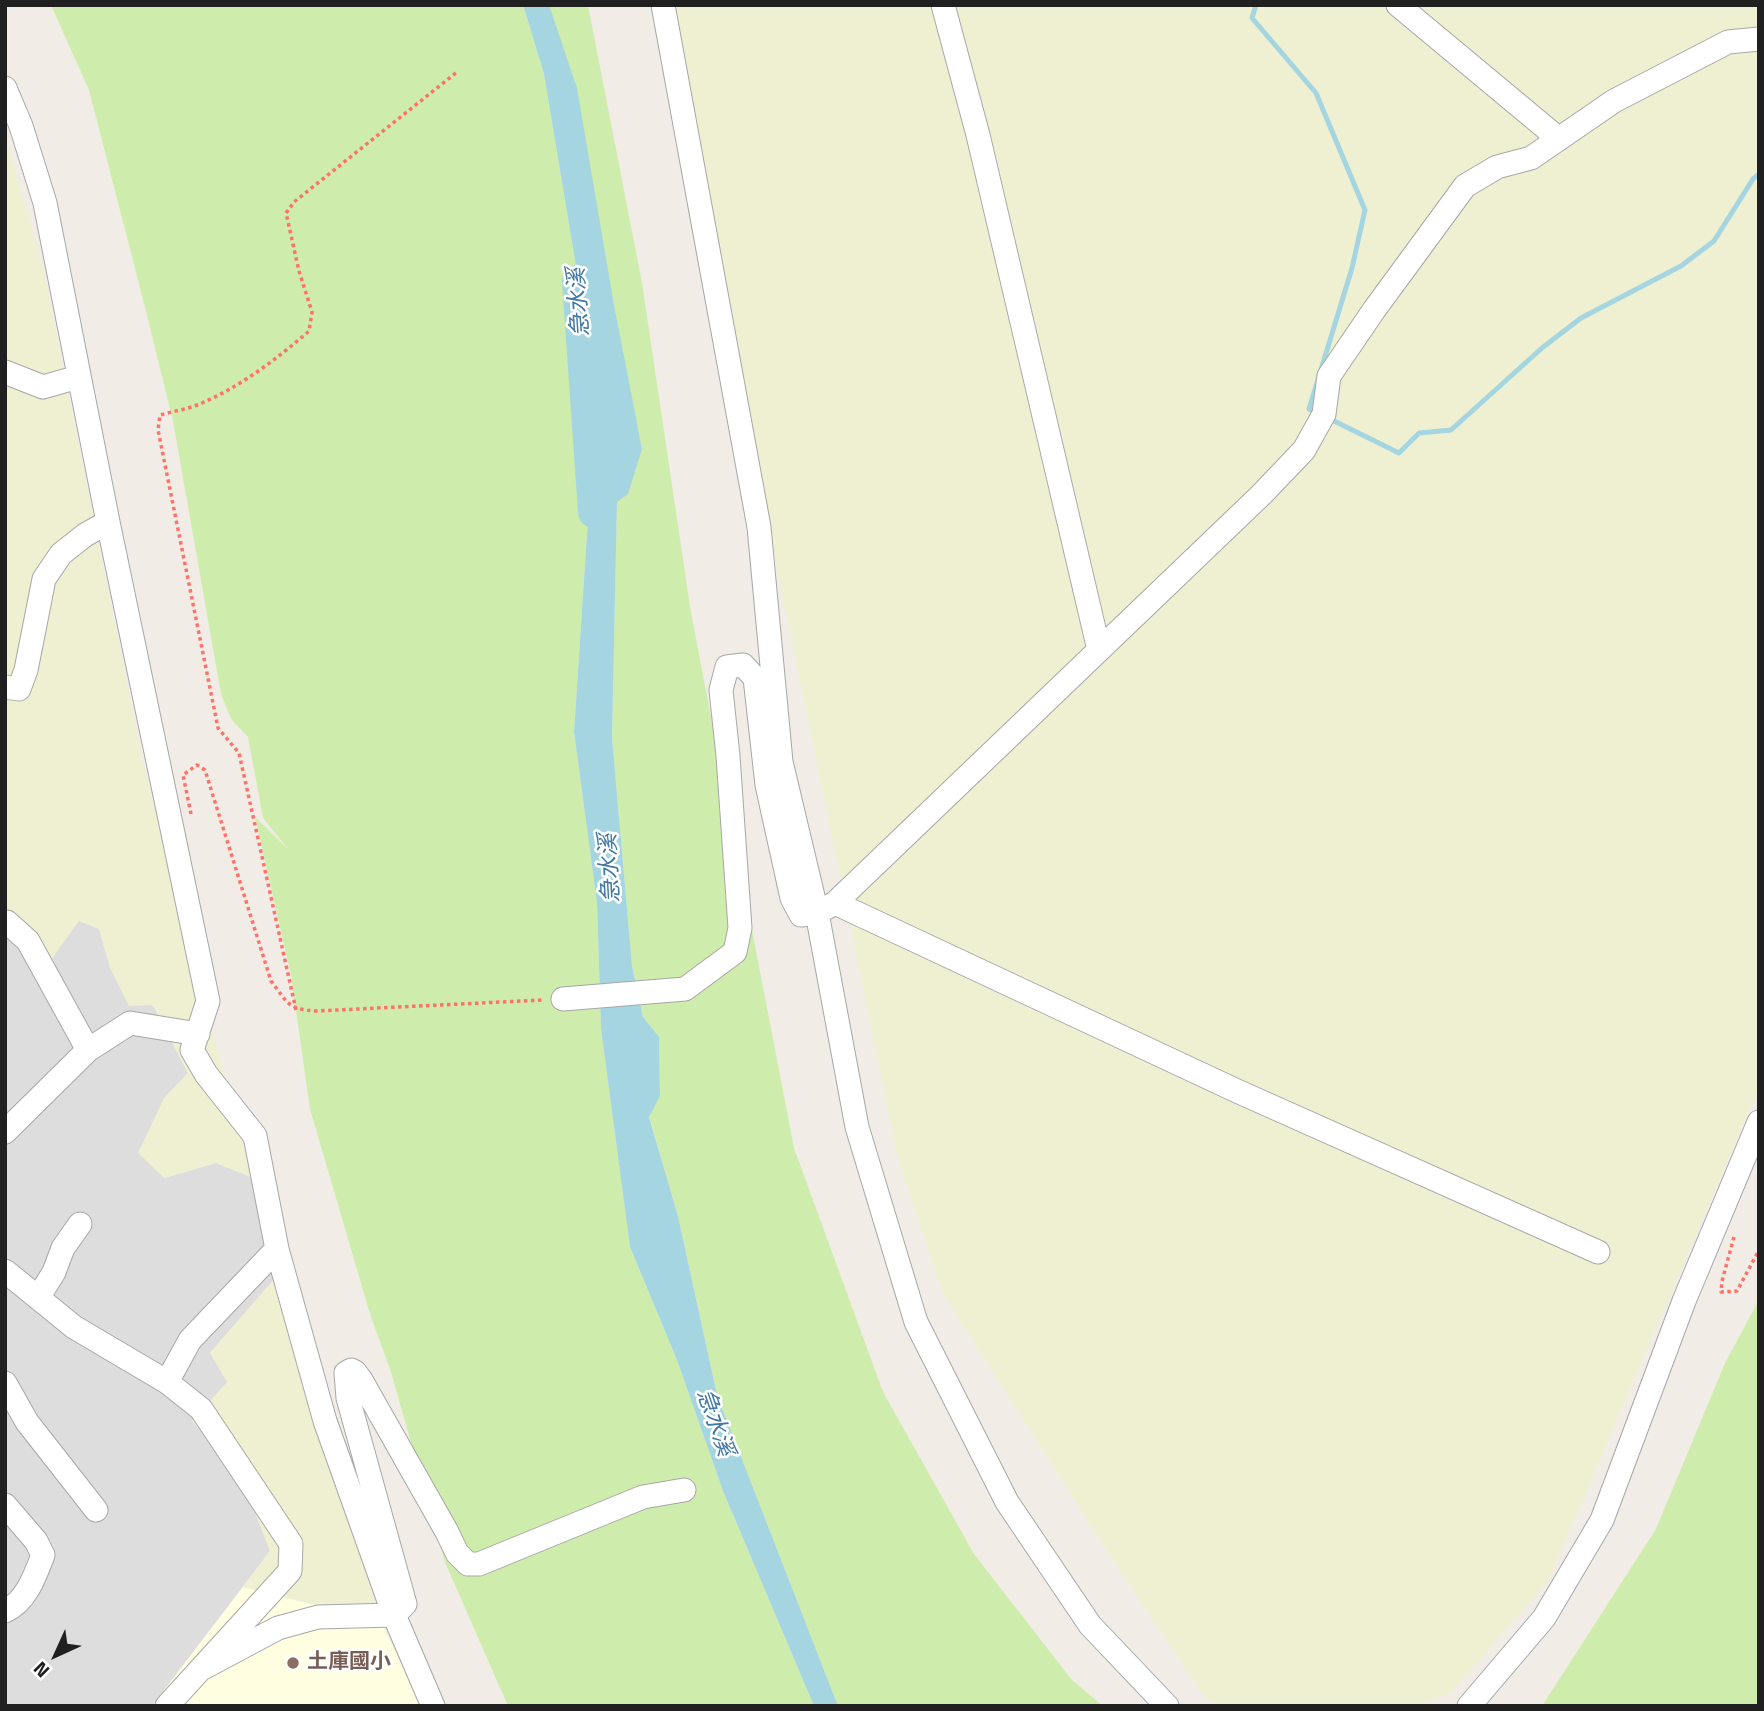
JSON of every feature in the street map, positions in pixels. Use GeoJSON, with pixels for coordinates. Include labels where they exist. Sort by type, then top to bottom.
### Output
{"type":"FeatureCollection","features":[{"type":"Feature","properties":{"kind":"street"},"geometry":{"type":"LineString","coordinates":[[663,5],[759,527],[781,762],[826,908],[857,1127],[916,1322],[1007,1502],[1090,1625],[1167,1706]]}},
{"type":"Feature","properties":{"kind":"street"},"geometry":{"type":"LineString","coordinates":[[943,5],[981,148],[1099,650]]}},
{"type":"Feature","properties":{"kind":"street"},"geometry":{"type":"LineString","coordinates":[[1405,7],[1559,139]]}},
{"type":"Feature","properties":{"kind":"street"},"geometry":{"type":"LineString","coordinates":[[563,999],[685,989],[735,952],[740,928],[721,690],[727,667],[743,664],[755,678],[767,785],[792,898],[801,915],[826,908],[1099,650],[1304,450],[1324,414],[1329,376],[1465,186],[1497,167],[1531,158],[1614,101],[1728,42],[1759,39]]}},
{"type":"Feature","properties":{"kind":"street"},"geometry":{"type":"LineString","coordinates":[[5,88],[21,125],[45,202],[78,377],[208,1001],[192,1050],[206,1074],[255,1136],[277,1249],[326,1421],[394,1615],[433,1706]]}},
{"type":"Feature","properties":{"kind":"street"},"geometry":{"type":"LineString","coordinates":[[5,372],[43,387],[78,377]]}},
{"type":"Feature","properties":{"kind":"street"},"geometry":{"type":"LineString","coordinates":[[5,687],[19,689],[26,670],[44,579],[61,554],[85,535],[108,522]]}},
{"type":"Feature","properties":{"kind":"street"},"geometry":{"type":"LineString","coordinates":[[826,908],[1598,1252]]}},
{"type":"Feature","properties":{"kind":"street"},"geometry":{"type":"LineString","coordinates":[[5,924],[7,922],[28,942],[88,1050]]}},
{"type":"Feature","properties":{"kind":"street"},"geometry":{"type":"LineString","coordinates":[[5,1132],[88,1050],[130,1023],[198,1034]]}},
{"type":"Feature","properties":{"kind":"street"},"geometry":{"type":"LineString","coordinates":[[1469,1706],[1544,1618],[1602,1520],[1684,1301],[1759,1122]]}},
{"type":"Feature","properties":{"kind":"street"},"geometry":{"type":"LineString","coordinates":[[38,1298],[54,1272],[63,1248],[80,1224]]}},
{"type":"Feature","properties":{"kind":"street"},"geometry":{"type":"LineString","coordinates":[[167,1382],[190,1340],[277,1249]]}},
{"type":"Feature","properties":{"kind":"street"},"geometry":{"type":"LineString","coordinates":[[5,1271],[74,1327],[167,1382],[201,1409],[291,1544],[290,1571],[167,1706]]}},
{"type":"Feature","properties":{"kind":"street"},"geometry":{"type":"LineString","coordinates":[[203,1668],[278,1628],[318,1617],[394,1615],[405,1604],[348,1398],[345,1382],[346,1373],[351,1370],[361,1380],[457,1553],[468,1564],[478,1564],[643,1497],[684,1490]]}},
{"type":"Feature","properties":{"kind":"street"},"geometry":{"type":"LineString","coordinates":[[5,1383],[27,1422],[96,1510]]}},
{"type":"Feature","properties":{"kind":"street"},"geometry":{"type":"LineString","coordinates":[[5,1506],[36,1541],[43,1555],[35,1578],[18,1605],[5,1611]]}},
{"type":"Feature","properties":{"kind":"path"},"geometry":{"type":"LineString","coordinates":[[296,1010],[239,753],[218,728],[158,430],[160,415],[200,404],[232,387],[284,353],[309,331],[312,312],[296,261],[286,213],[294,202],[457,72]]}},
{"type":"Feature","properties":{"kind":"path"},"geometry":{"type":"LineString","coordinates":[[192,822],[183,775],[197,765],[205,770],[271,981],[296,1010],[563,999]]}},
{"type":"Feature","properties":{"kind":"path"},"geometry":{"type":"LineString","coordinates":[[1736,1230],[1721,1293],[1737,1291],[1759,1250]]}},
{"type":"Feature","properties":{"kind":"shaded area"},"geometry":{"type":"Polygon","coordinates":[[[661,5],[1759,5],[1759,1087],[1548,1581],[1451,1693],[1416,1706],[1226,1706],[1206,1699],[1115,1563],[943,1294],[898,1158],[661,5]]]}},
{"type":"Feature","properties":{"kind":"shaded area"},"geometry":{"type":"Polygon","coordinates":[[[5,135],[44,273],[143,764],[251,1177],[216,1163],[164,1178],[138,1153],[164,1098],[188,1073],[154,1007],[129,1006],[111,970],[99,929],[79,921],[48,964],[5,917],[5,135]]]}},
{"type":"Feature","properties":{"kind":"shaded area"},"geometry":{"type":"Polygon","coordinates":[[[5,917],[80,921],[99,929],[111,970],[154,1007],[188,1073],[164,1098],[164,1178],[216,1163],[251,1177],[277,1276],[210,1353],[227,1381],[241,1474],[270,1551],[152,1706],[5,1706],[5,917]]]}},
{"type":"Feature","properties":{"kind":"shaded area"},"geometry":{"type":"Polygon","coordinates":[[[277,1276],[294,1341],[381,1621],[243,1587],[270,1551],[240,1474],[192,1421],[227,1382],[210,1353],[277,1276]]]}},
{"type":"Feature","properties":{"kind":"shaded area","name":"土庫國小"},"geometry":{"type":"Polygon","coordinates":[[[243,1587],[381,1621],[420,1706],[152,1706],[243,1587]]]}},
{"type":"Feature","properties":{"kind":"green space"},"geometry":{"type":"Polygon","coordinates":[[[51,5],[523,5],[544,74],[575,260],[593,442],[574,732],[597,903],[601,1029],[630,1247],[677,1360],[723,1491],[814,1706],[508,1706],[445,1562],[391,1372],[370,1314],[310,1109],[291,975],[255,817],[288,849],[263,818],[248,737],[231,719],[221,694],[173,421],[146,311],[89,90],[51,5]]]}},
{"type":"Feature","properties":{"kind":"green space"},"geometry":{"type":"Polygon","coordinates":[[[549,5],[588,5],[642,283],[691,613],[794,1148],[883,1392],[974,1554],[1072,1680],[1103,1706],[838,1706],[717,1395],[678,1216],[649,1116],[660,1095],[659,1038],[643,1017],[632,966],[612,737],[617,502],[642,449],[549,5]]]}},
{"type":"Feature","properties":{"kind":"green space"},"geometry":{"type":"Polygon","coordinates":[[[1759,1300],[1759,1706],[1542,1706],[1656,1529],[1725,1363],[1759,1300]]]}},
{"type":"Feature","properties":{"kind":"water"},"geometry":{"type":"Polygon","coordinates":[[[523,5],[549,5],[577,88],[642,449],[628,494],[617,502],[612,737],[632,966],[643,1017],[659,1037],[660,1096],[649,1117],[678,1216],[717,1395],[838,1706],[814,1706],[723,1491],[677,1360],[630,1247],[601,1029],[597,903],[574,732],[593,442],[575,260],[544,74],[523,5]]]}},
{"type":"Feature","properties":{"kind":"waterway"},"geometry":{"type":"LineString","coordinates":[[1256,5],[1252,18],[1316,93],[1365,210],[1352,268],[1309,409],[1319,414]]}},
{"type":"Feature","properties":{"kind":"waterway"},"geometry":{"type":"LineString","coordinates":[[1328,418],[1399,453],[1419,433],[1451,430],[1542,348],[1581,318],[1681,266],[1714,241],[1753,179],[1759,174]]}},
{"type":"Feature","properties":{"kind":"waterway","name":"急水溪"},"geometry":{"type":"LineString","coordinates":[[578,281],[594,512]]}},
{"type":"Feature","properties":{"kind":"place","name":"土庫國小"},"geometry":{"type":"Point","coordinates":[293,1663]}}]}
